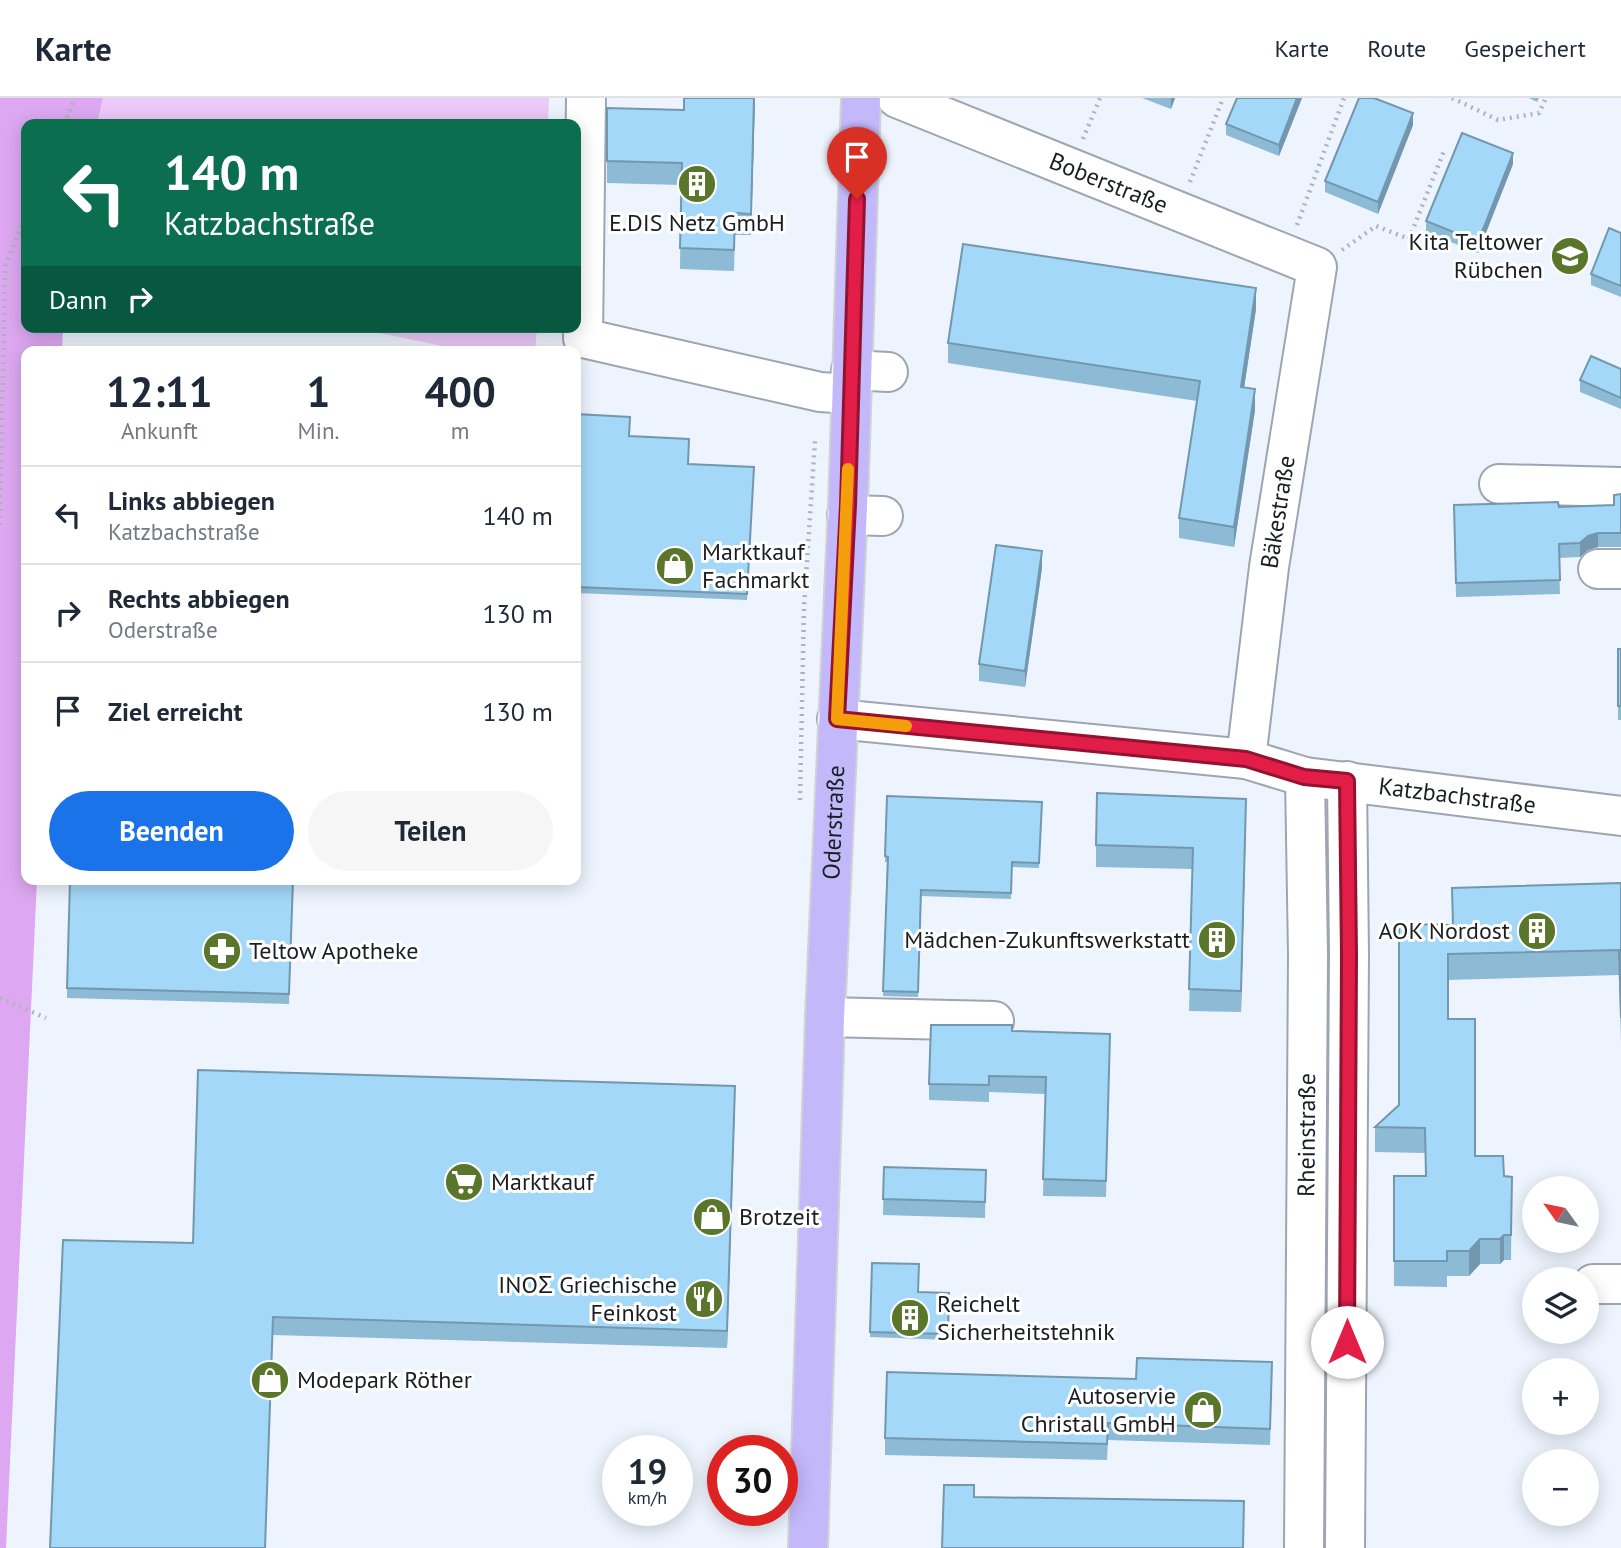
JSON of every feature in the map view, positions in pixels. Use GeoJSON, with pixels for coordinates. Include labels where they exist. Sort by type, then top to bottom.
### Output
{"type":"FeatureCollection","features":[{"type":"Feature","properties":{"kind":"main road","name":"Oderstraße"},"geometry":{"type":"LineString","coordinates":[[808,1548],[837,719],[865,516],[861,98]]}},
{"type":"Feature","properties":{"kind":"street"},"geometry":{"type":"LineString","coordinates":[[586,98],[583,338],[820,392],[863,379]]}},
{"type":"Feature","properties":{"kind":"street","name":"Boberstraße"},"geometry":{"type":"LineString","coordinates":[[897,98],[1302,261]]}},
{"type":"Feature","properties":{"kind":"street","name":"Bäkestraße"},"geometry":{"type":"LineString","coordinates":[[1246,759],[1302,261]]}},
{"type":"Feature","properties":{"kind":"street"},"geometry":{"type":"LineString","coordinates":[[1499,484],[1621,487]]}},
{"type":"Feature","properties":{"kind":"street","name":"Katzbachstraße"},"geometry":{"type":"LineString","coordinates":[[837,719],[1246,759],[1304,777],[1621,816]]}},
{"type":"Feature","properties":{"kind":"street","name":"Rheinstraße"},"geometry":{"type":"LineString","coordinates":[[1304,777],[1308,955],[1304,1548]]}},
{"type":"Feature","properties":{"kind":"street","name":"Rheinstraße"},"geometry":{"type":"LineString","coordinates":[[1345,1548],[1349,955],[1347,781]]}},
{"type":"Feature","properties":{"kind":"street"},"geometry":{"type":"LineString","coordinates":[[1308,955],[1349,955]]}},
{"type":"Feature","properties":{"kind":"street"},"geometry":{"type":"LineString","coordinates":[[825,1017],[994,1021]]}},
{"type":"Feature","properties":{"kind":"street"},"geometry":{"type":"LineString","coordinates":[[1306,1316],[1347,1316]]}},
{"type":"Feature","properties":{"kind":"path"},"geometry":{"type":"LineString","coordinates":[[66,119],[75,98]]}},
{"type":"Feature","properties":{"kind":"path"},"geometry":{"type":"LineString","coordinates":[[1072,168],[1100,98]]}},
{"type":"Feature","properties":{"kind":"path"},"geometry":{"type":"LineString","coordinates":[[1179,212],[1223,98]]}},
{"type":"Feature","properties":{"kind":"path"},"geometry":{"type":"LineString","coordinates":[[1302,261],[1344,98]]}},
{"type":"Feature","properties":{"kind":"path"},"geometry":{"type":"LineString","coordinates":[[1452,98],[1498,120],[1539,113],[1546,98]]}},
{"type":"Feature","properties":{"kind":"path"},"geometry":{"type":"LineString","coordinates":[[1302,261],[1376,226],[1409,239],[1444,151]]}},
{"type":"Feature","properties":{"kind":"path"},"geometry":{"type":"LineString","coordinates":[[0,524],[5,266],[21,227]]}},
{"type":"Feature","properties":{"kind":"path"},"geometry":{"type":"LineString","coordinates":[[0,998],[46,1018]]}},
{"type":"Feature","properties":{"kind":"shaded area"},"geometry":{"type":"Polygon","coordinates":[[[0,98],[103,98],[98,119],[21,119],[21,333],[63,333],[62,346],[21,346],[21,885],[37,885],[6,1548],[0,1548],[0,98]]]}},
{"type":"Feature","properties":{"kind":"shaded area"},"geometry":{"type":"Polygon","coordinates":[[[103,98],[549,98],[548,119],[98,119],[103,98]]]}},
{"type":"Feature","properties":{"kind":"shaded area"},"geometry":{"type":"Polygon","coordinates":[[[380,333],[537,333],[535,346],[442,346],[380,333]]]}},
{"type":"Feature","properties":{"kind":"shaded area"},"geometry":{"type":"Polygon","coordinates":[[[1327,1344],[1333,1349],[1331,1548],[1316,1548],[1320,1349],[1327,1344]]]}},
{"type":"Feature","properties":{"kind":"building","name":"E.DIS Netz GmbH"},"geometry":{"type":"Polygon","coordinates":[[[684,98],[754,98],[751,214],[735,213],[734,250],[680,248],[682,163],[607,161],[607,108],[684,110],[684,98]]]}},
{"type":"Feature","properties":{"kind":"building"},"geometry":{"type":"Polygon","coordinates":[[[1237,98],[1297,98],[1279,145],[1226,124],[1237,98]]]}},
{"type":"Feature","properties":{"kind":"building"},"geometry":{"type":"Polygon","coordinates":[[[1359,98],[1374,98],[1413,113],[1378,202],[1325,181],[1359,98]]]}},
{"type":"Feature","properties":{"kind":"building"},"geometry":{"type":"Polygon","coordinates":[[[1462,133],[1513,153],[1478,242],[1426,221],[1462,133]]]}},
{"type":"Feature","properties":{"kind":"building"},"geometry":{"type":"Polygon","coordinates":[[[1609,228],[1621,233],[1621,286],[1591,274],[1609,228]]]}},
{"type":"Feature","properties":{"kind":"building"},"geometry":{"type":"Polygon","coordinates":[[[963,244],[1256,288],[1241,387],[1255,389],[1234,527],[1179,518],[1200,381],[948,343],[963,244]]]}},
{"type":"Feature","properties":{"kind":"building"},"geometry":{"type":"Polygon","coordinates":[[[1591,356],[1621,369],[1621,398],[1580,380],[1591,356]]]}},
{"type":"Feature","properties":{"kind":"building"},"geometry":{"type":"Polygon","coordinates":[[[581,414],[630,417],[629,436],[689,439],[688,464],[754,467],[747,594],[581,587],[581,414]]]}},
{"type":"Feature","properties":{"kind":"building"},"geometry":{"type":"Polygon","coordinates":[[[1621,494],[1621,533],[1598,533],[1588,536],[1580,543],[1559,544],[1560,580],[1456,583],[1454,505],[1558,502],[1559,507],[1614,505],[1614,495],[1621,494]]]}},
{"type":"Feature","properties":{"kind":"building"},"geometry":{"type":"Polygon","coordinates":[[[996,545],[1042,551],[1025,671],[979,664],[996,545]]]}},
{"type":"Feature","properties":{"kind":"building"},"geometry":{"type":"Polygon","coordinates":[[[1618,649],[1621,649],[1621,706],[1618,706],[1618,649]]]}},
{"type":"Feature","properties":{"kind":"building","name":"Mädchen-Zukunftswerkstatt"},"geometry":{"type":"Polygon","coordinates":[[[1097,793],[1246,799],[1241,991],[1189,989],[1193,848],[1096,845],[1097,793]]]}},
{"type":"Feature","properties":{"kind":"building"},"geometry":{"type":"Polygon","coordinates":[[[887,796],[1042,802],[1039,863],[1012,862],[1011,893],[921,890],[918,992],[883,991],[888,857],[885,856],[887,796]]]}},
{"type":"Feature","properties":{"kind":"building"},"geometry":{"type":"Polygon","coordinates":[[[1621,883],[1621,1018],[1619,950],[1448,954],[1448,1019],[1475,1019],[1475,1156],[1503,1156],[1504,1176],[1512,1177],[1511,1235],[1504,1235],[1500,1239],[1480,1239],[1469,1251],[1447,1251],[1447,1261],[1394,1261],[1394,1176],[1426,1176],[1425,1128],[1375,1127],[1399,1105],[1399,924],[1453,925],[1452,888],[1621,883]]]}},
{"type":"Feature","properties":{"kind":"building"},"geometry":{"type":"Polygon","coordinates":[[[70,885],[293,885],[289,994],[67,988],[70,885]]]}},
{"type":"Feature","properties":{"kind":"building"},"geometry":{"type":"Polygon","coordinates":[[[931,1025],[1012,1025],[1012,1031],[1110,1034],[1106,1181],[1043,1179],[1046,1077],[989,1076],[989,1085],[929,1084],[931,1025]]]}},
{"type":"Feature","properties":{"kind":"building","name":"Marktkauf"},"geometry":{"type":"Polygon","coordinates":[[[198,1070],[735,1086],[727,1331],[273,1317],[265,1548],[50,1548],[63,1240],[193,1243],[198,1070]]]}},
{"type":"Feature","properties":{"kind":"building"},"geometry":{"type":"Polygon","coordinates":[[[884,1167],[986,1170],[985,1202],[883,1199],[884,1167]]]}},
{"type":"Feature","properties":{"kind":"building","name":"Reichelt Sicherheitstehnik"},"geometry":{"type":"Polygon","coordinates":[[[872,1263],[919,1264],[918,1292],[949,1293],[948,1334],[870,1332],[872,1263]]]}},
{"type":"Feature","properties":{"kind":"building"},"geometry":{"type":"Polygon","coordinates":[[[1137,1358],[1272,1362],[1270,1429],[1108,1423],[1107,1444],[885,1438],[887,1372],[1136,1379],[1137,1358]]]}},
{"type":"Feature","properties":{"kind":"building"},"geometry":{"type":"Polygon","coordinates":[[[944,1485],[974,1485],[974,1497],[1244,1501],[1243,1548],[942,1548],[944,1485]]]}},
{"type":"Feature","properties":{"kind":"slow traffic"},"geometry":{"type":"LineString","coordinates":[[848,469],[837,719],[906,726]]}},
{"type":"Feature","properties":{"kind":"place","name":"E.DIS Netz GmbH"},"geometry":{"type":"Point","coordinates":[697,184]}},
{"type":"Feature","properties":{"kind":"place","name":"Kita Teltower Rübchen"},"geometry":{"type":"Point","coordinates":[1570,256]}},
{"type":"Feature","properties":{"kind":"place","name":"Marktkauf Fachmarkt"},"geometry":{"type":"Point","coordinates":[675,566]}},
{"type":"Feature","properties":{"kind":"place","name":"AOK Nordost"},"geometry":{"type":"Point","coordinates":[1537,931]}},
{"type":"Feature","properties":{"kind":"place","name":"Mädchen-Zukunftswerkstatt"},"geometry":{"type":"Point","coordinates":[1217,940]}},
{"type":"Feature","properties":{"kind":"place","name":"Teltow Apotheke"},"geometry":{"type":"Point","coordinates":[222,951]}},
{"type":"Feature","properties":{"kind":"place","name":"Marktkauf"},"geometry":{"type":"Point","coordinates":[464,1182]}},
{"type":"Feature","properties":{"kind":"place","name":"Brotzeit"},"geometry":{"type":"Point","coordinates":[712,1217]}},
{"type":"Feature","properties":{"kind":"place","name":"INOΣ Griechische Feinkost"},"geometry":{"type":"Point","coordinates":[704,1299]}},
{"type":"Feature","properties":{"kind":"place","name":"Reichelt Sicherheitstehnik"},"geometry":{"type":"Point","coordinates":[910,1318]}},
{"type":"Feature","properties":{"kind":"place","name":"Modepark Röther"},"geometry":{"type":"Point","coordinates":[270,1380]}},
{"type":"Feature","properties":{"kind":"place","name":"Autoservie Christall GmbH"},"geometry":{"type":"Point","coordinates":[1203,1410]}},
{"type":"Feature","properties":{"kind":"route"},"geometry":{"type":"LineString","coordinates":[[857,199],[848,505],[837,719],[1246,759],[1304,777],[1347,781],[1347,1342]]}}]}
